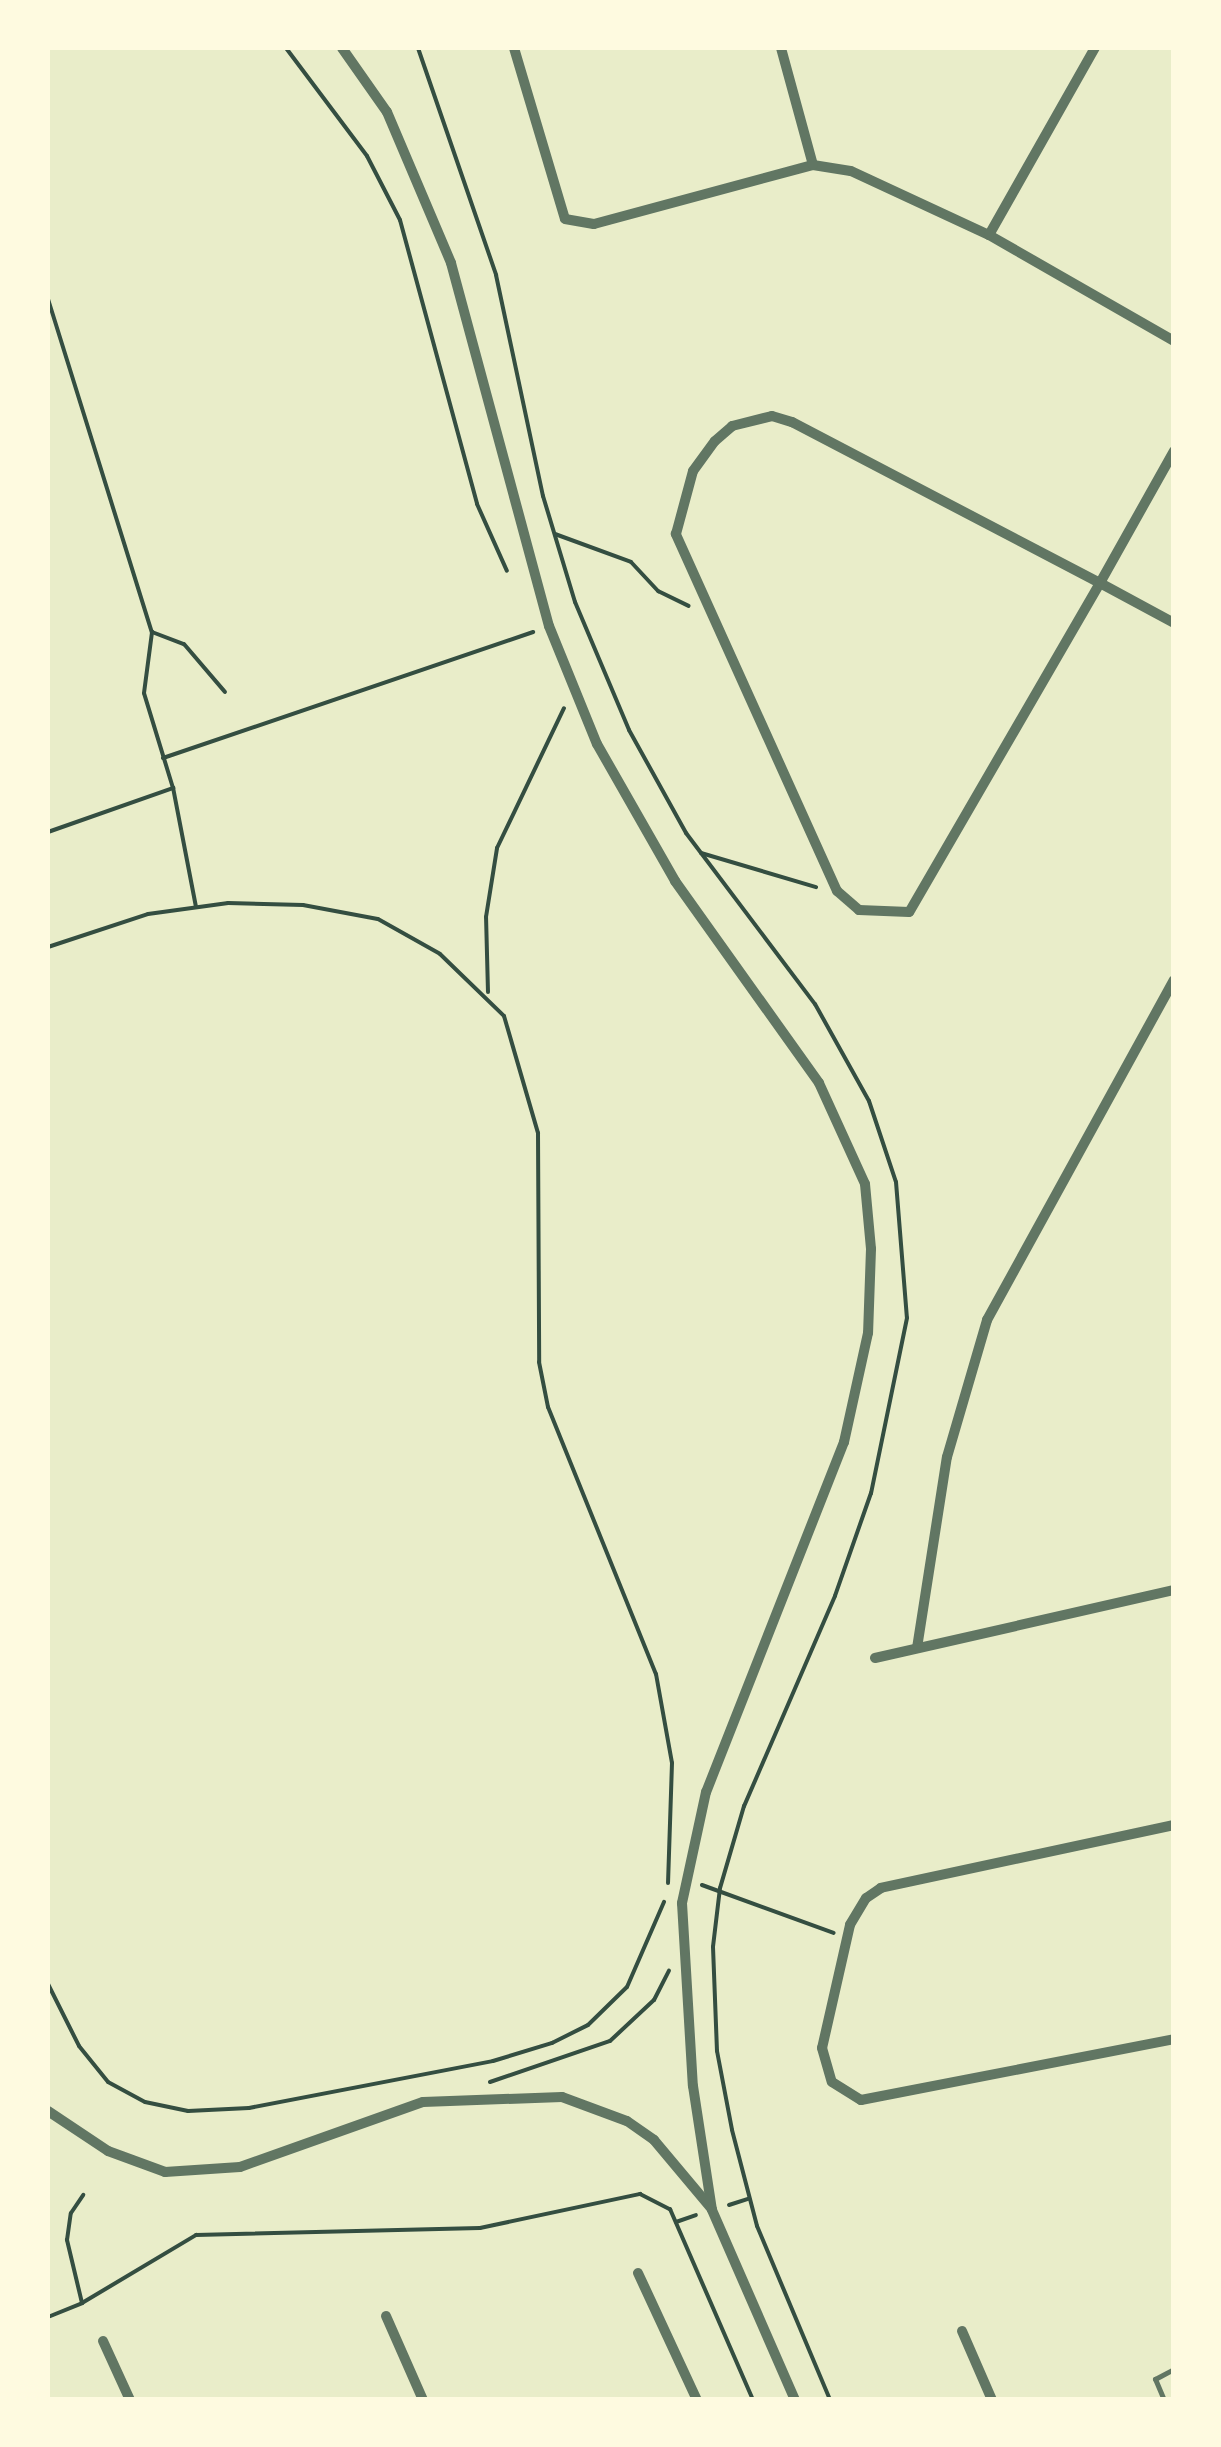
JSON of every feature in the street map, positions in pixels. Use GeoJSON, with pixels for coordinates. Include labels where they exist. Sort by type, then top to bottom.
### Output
{"type":"FeatureCollection","features":[{"type":"Feature","properties":{"kind":"street"},"geometry":{"type":"LineString","coordinates":[[342,48],[387,112],[450,263],[549,626],[610,768],[675,881],[846,1132],[864,1184],[871,1249],[868,1333],[844,1442],[706,1792],[682,1903],[691,2068],[712,2210],[795,2400]]}},
{"type":"Feature","properties":{"kind":"street"},"geometry":{"type":"LineString","coordinates":[[514,48],[566,219],[594,224],[813,165],[851,171],[989,236],[1174,341]]}},
{"type":"Feature","properties":{"kind":"street"},"geometry":{"type":"LineString","coordinates":[[780,48],[813,165]]}},
{"type":"Feature","properties":{"kind":"street"},"geometry":{"type":"LineString","coordinates":[[989,236],[1095,48]]}},
{"type":"Feature","properties":{"kind":"street"},"geometry":{"type":"LineString","coordinates":[[1174,450],[1100,583],[909,912],[859,910],[834,886],[676,534],[694,471],[732,426],[754,417],[792,422],[1100,583],[1174,622]]}},
{"type":"Feature","properties":{"kind":"street"},"geometry":{"type":"LineString","coordinates":[[917,1648],[947,1457],[986,1320],[1174,980]]}},
{"type":"Feature","properties":{"kind":"street"},"geometry":{"type":"LineString","coordinates":[[876,1658],[1174,1590]]}},
{"type":"Feature","properties":{"kind":"street"},"geometry":{"type":"LineString","coordinates":[[1174,1825],[899,1882],[866,1898],[847,1938],[824,2029],[825,2068],[832,2082],[861,2100],[1174,2040]]}},
{"type":"Feature","properties":{"kind":"street"},"geometry":{"type":"LineString","coordinates":[[48,2110],[108,2151],[165,2172],[240,2166],[423,2102],[562,2097],[627,2121],[654,2140],[712,2210]]}},
{"type":"Feature","properties":{"kind":"street"},"geometry":{"type":"LineString","coordinates":[[638,2272],[697,2400]]}},
{"type":"Feature","properties":{"kind":"street"},"geometry":{"type":"LineString","coordinates":[[386,2316],[423,2400]]}},
{"type":"Feature","properties":{"kind":"street"},"geometry":{"type":"LineString","coordinates":[[962,2331],[992,2400]]}},
{"type":"Feature","properties":{"kind":"street"},"geometry":{"type":"LineString","coordinates":[[102,2341],[130,2400]]}},
{"type":"Feature","properties":{"kind":"lane"},"geometry":{"type":"LineString","coordinates":[[1164,2400],[1156,2379],[1174,2369]]}},
{"type":"Feature","properties":{"kind":"path"},"geometry":{"type":"LineString","coordinates":[[286,48],[367,156],[400,220],[477,504],[506,571]]}},
{"type":"Feature","properties":{"kind":"path"},"geometry":{"type":"LineString","coordinates":[[418,48],[496,276],[555,534],[629,730],[701,854],[814,1004],[869,1101],[896,1182],[906,1249],[907,1318],[871,1493],[835,1596],[744,1806],[720,1888],[713,1948],[717,2051],[750,2199],[830,2400]]}},
{"type":"Feature","properties":{"kind":"path"},"geometry":{"type":"LineString","coordinates":[[48,299],[152,632],[144,693],[173,788],[196,906]]}},
{"type":"Feature","properties":{"kind":"path"},"geometry":{"type":"LineString","coordinates":[[555,534],[631,562],[658,591],[698,609]]}},
{"type":"Feature","properties":{"kind":"path"},"geometry":{"type":"LineString","coordinates":[[163,758],[549,626]]}},
{"type":"Feature","properties":{"kind":"path"},"geometry":{"type":"LineString","coordinates":[[152,632],[184,644],[225,692]]}},
{"type":"Feature","properties":{"kind":"path"},"geometry":{"type":"LineString","coordinates":[[488,996],[486,917],[497,848],[534,764],[576,692]]}},
{"type":"Feature","properties":{"kind":"path"},"geometry":{"type":"LineString","coordinates":[[48,832],[173,788]]}},
{"type":"Feature","properties":{"kind":"path"},"geometry":{"type":"LineString","coordinates":[[701,854],[826,890]]}},
{"type":"Feature","properties":{"kind":"path"},"geometry":{"type":"LineString","coordinates":[[48,946],[100,925],[196,906],[303,905],[378,919],[440,954],[488,996],[518,1048],[538,1133],[539,1362],[548,1407],[656,1674],[666,1720],[672,1823],[667,1896],[627,1987],[588,2025],[493,2061],[250,2108],[188,2111],[144,2102],[108,2082],[79,2046],[48,1984]]}},
{"type":"Feature","properties":{"kind":"path"},"geometry":{"type":"LineString","coordinates":[[720,1888],[847,1938]]}},
{"type":"Feature","properties":{"kind":"path"},"geometry":{"type":"LineString","coordinates":[[476,2086],[610,2041],[654,2000],[672,1959]]}},
{"type":"Feature","properties":{"kind":"path"},"geometry":{"type":"LineString","coordinates":[[48,2316],[82,2304],[196,2236],[480,2228],[640,2194],[670,2209],[753,2400]]}},
{"type":"Feature","properties":{"kind":"path"},"geometry":{"type":"LineString","coordinates":[[82,2304],[68,2240],[71,2213],[84,2196]]}},
{"type":"Feature","properties":{"kind":"path"},"geometry":{"type":"LineString","coordinates":[[712,2210],[750,2199]]}}]}
